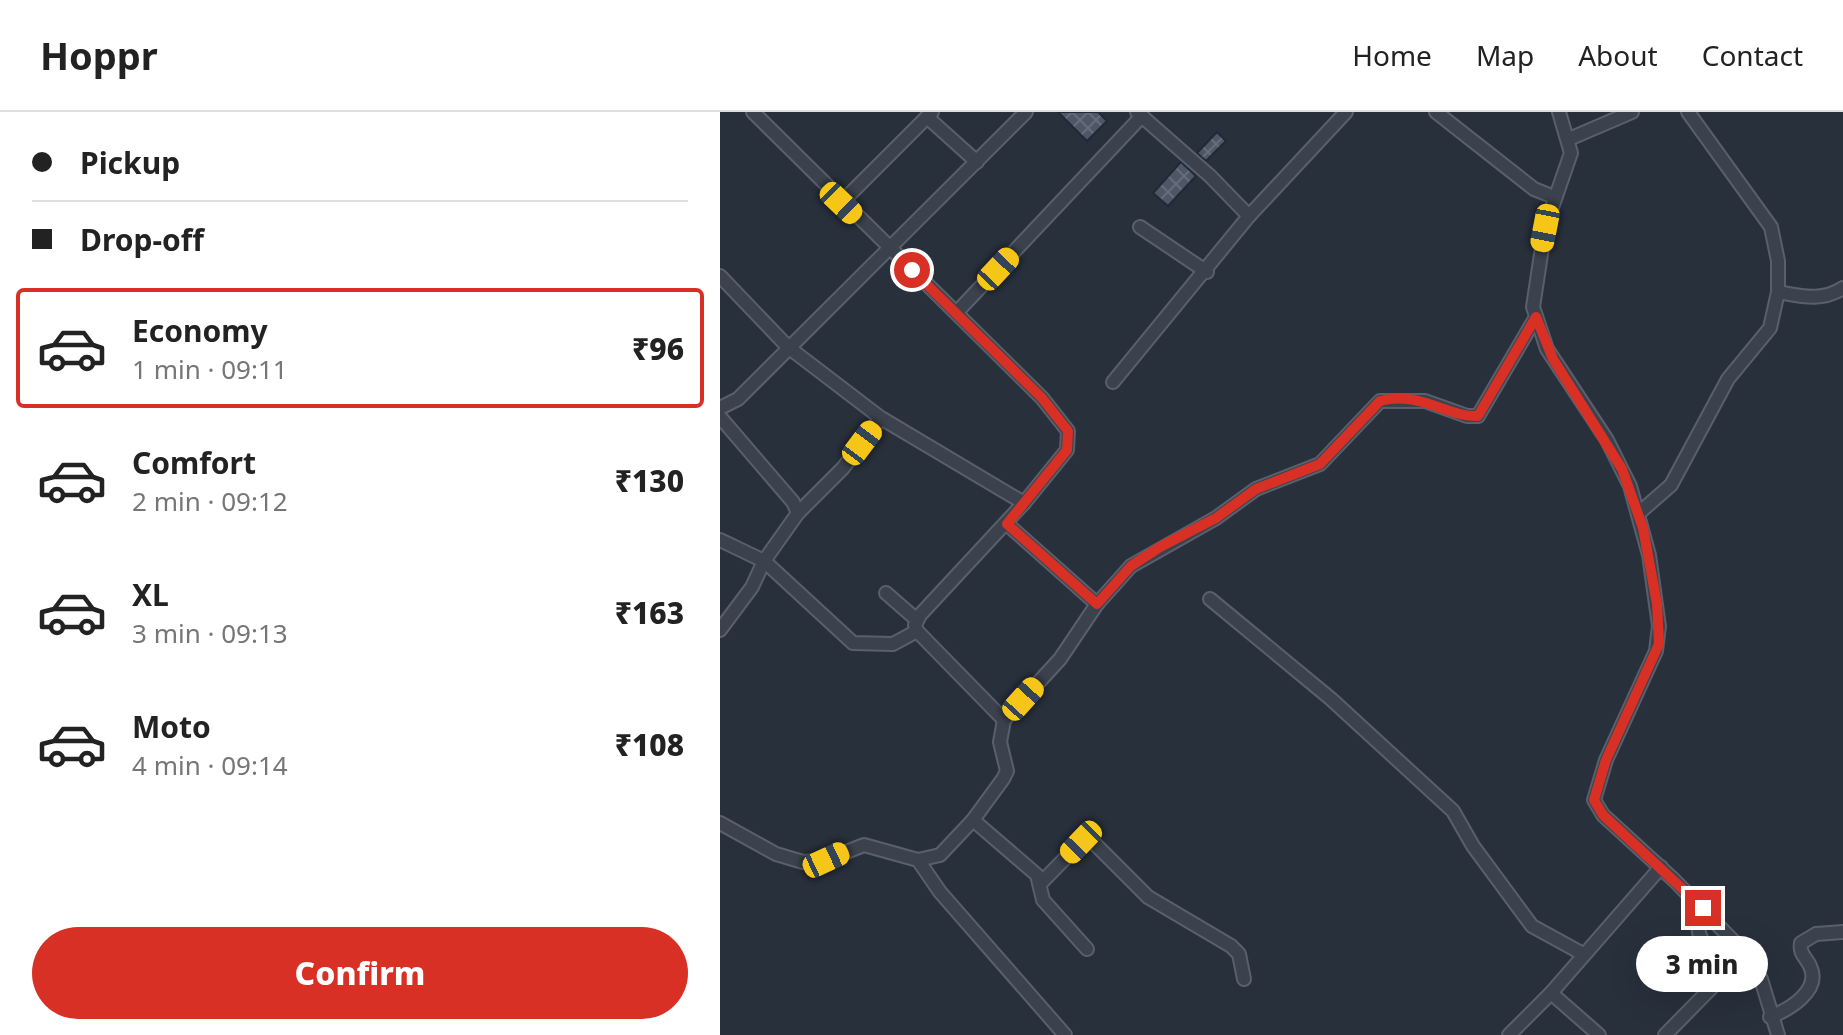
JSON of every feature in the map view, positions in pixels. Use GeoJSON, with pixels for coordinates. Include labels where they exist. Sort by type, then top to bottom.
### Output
{"type":"FeatureCollection","features":[{"type":"Feature","properties":{"kind":"street"},"geometry":{"type":"LineString","coordinates":[[720,540],[764,561],[853,643],[887,645],[917,625],[1007,524],[1067,450],[1068,431],[1042,398],[957,312],[841,203],[755,112]]}},
{"type":"Feature","properties":{"kind":"street"},"geometry":{"type":"LineString","coordinates":[[720,408],[738,399],[1026,112]]}},
{"type":"Feature","properties":{"kind":"street"},"geometry":{"type":"LineString","coordinates":[[1113,382],[1207,272],[1249,216],[1346,112]]}},
{"type":"Feature","properties":{"kind":"street"},"geometry":{"type":"LineString","coordinates":[[1436,112],[1534,189],[1554,197]]}},
{"type":"Feature","properties":{"kind":"street"},"geometry":{"type":"LineString","coordinates":[[1559,112],[1569,139],[1570,160],[1554,197],[1533,290],[1536,317],[1553,359],[1612,449],[1639,513],[1654,582],[1659,644],[1606,760],[1594,800],[1603,815],[1703,908],[1751,961],[1761,979],[1770,1017],[1778,1035]]}},
{"type":"Feature","properties":{"kind":"street"},"geometry":{"type":"LineString","coordinates":[[1569,139],[1632,112]]}},
{"type":"Feature","properties":{"kind":"street"},"geometry":{"type":"LineString","coordinates":[[1639,513],[1671,485],[1728,379],[1770,328],[1778,292],[1778,261],[1771,227],[1688,112]]}},
{"type":"Feature","properties":{"kind":"street"},"geometry":{"type":"LineString","coordinates":[[841,203],[930,114],[977,162]]}},
{"type":"Feature","properties":{"kind":"street"},"geometry":{"type":"LineString","coordinates":[[957,312],[1140,114],[1249,216]]}},
{"type":"Feature","properties":{"kind":"street"},"geometry":{"type":"LineString","coordinates":[[1140,227],[1207,272]]}},
{"type":"Feature","properties":{"kind":"street"},"geometry":{"type":"LineString","coordinates":[[720,276],[788,347],[881,418],[1024,503]]}},
{"type":"Feature","properties":{"kind":"street"},"geometry":{"type":"LineString","coordinates":[[1778,292],[1815,298],[1843,288]]}},
{"type":"Feature","properties":{"kind":"street"},"geometry":{"type":"LineString","coordinates":[[720,823],[776,854],[803,862],[826,860],[864,845],[918,860],[940,855],[973,820],[1007,771],[1000,742],[1004,720],[1060,659],[1097,604],[1131,566],[1216,518],[1256,489],[1320,464],[1380,401],[1425,401],[1467,416],[1478,416],[1536,317]]}},
{"type":"Feature","properties":{"kind":"street"},"geometry":{"type":"LineString","coordinates":[[720,417],[793,502],[798,513]]}},
{"type":"Feature","properties":{"kind":"street"},"geometry":{"type":"LineString","coordinates":[[720,630],[752,587],[764,561],[798,513],[843,468],[881,418]]}},
{"type":"Feature","properties":{"kind":"street"},"geometry":{"type":"LineString","coordinates":[[1007,524],[1097,604]]}},
{"type":"Feature","properties":{"kind":"street"},"geometry":{"type":"LineString","coordinates":[[886,593],[1004,720]]}},
{"type":"Feature","properties":{"kind":"street"},"geometry":{"type":"LineString","coordinates":[[1210,599],[1331,699],[1453,811],[1473,846],[1532,926],[1583,954]]}},
{"type":"Feature","properties":{"kind":"street"},"geometry":{"type":"LineString","coordinates":[[973,820],[1037,875],[1043,900],[1087,949]]}},
{"type":"Feature","properties":{"kind":"street"},"geometry":{"type":"LineString","coordinates":[[1041,883],[1081,842],[1091,840],[1148,897],[1231,946],[1239,954],[1244,979]]}},
{"type":"Feature","properties":{"kind":"street"},"geometry":{"type":"LineString","coordinates":[[918,860],[940,892],[1065,1035]]}},
{"type":"Feature","properties":{"kind":"street"},"geometry":{"type":"LineString","coordinates":[[1509,1035],[1551,993],[1661,867]]}},
{"type":"Feature","properties":{"kind":"street"},"geometry":{"type":"LineString","coordinates":[[1665,1035],[1724,975],[1698,934],[1698,921],[1703,908]]}},
{"type":"Feature","properties":{"kind":"street"},"geometry":{"type":"LineString","coordinates":[[1770,1017],[1797,1003],[1811,984],[1812,969],[1800,952],[1801,943],[1816,934],[1843,932]]}},
{"type":"Feature","properties":{"kind":"street"},"geometry":{"type":"LineString","coordinates":[[1551,993],[1599,1035]]}},
{"type":"Feature","properties":{"kind":"building"},"geometry":{"type":"Polygon","coordinates":[[[1058,112],[1098,112],[1107,121],[1087,141],[1058,112]]]}},
{"type":"Feature","properties":{"kind":"building"},"geometry":{"type":"Polygon","coordinates":[[[1217,132],[1226,141],[1206,161],[1197,153],[1217,132]]]}},
{"type":"Feature","properties":{"kind":"building"},"geometry":{"type":"Polygon","coordinates":[[[1181,162],[1196,176],[1168,206],[1153,193],[1181,162]]]}},
{"type":"Feature","properties":{"kind":"route"},"geometry":{"type":"LineString","coordinates":[[912,270],[1042,398],[1068,431],[1071,441],[1067,450],[1007,524],[1097,604],[1131,566],[1160,547],[1216,518],[1256,489],[1320,464],[1380,401],[1425,401],[1467,416],[1478,416],[1536,317],[1553,359],[1607,440],[1622,469],[1643,528],[1657,604],[1659,644],[1597,781],[1594,800],[1603,815],[1703,908]]}}]}
